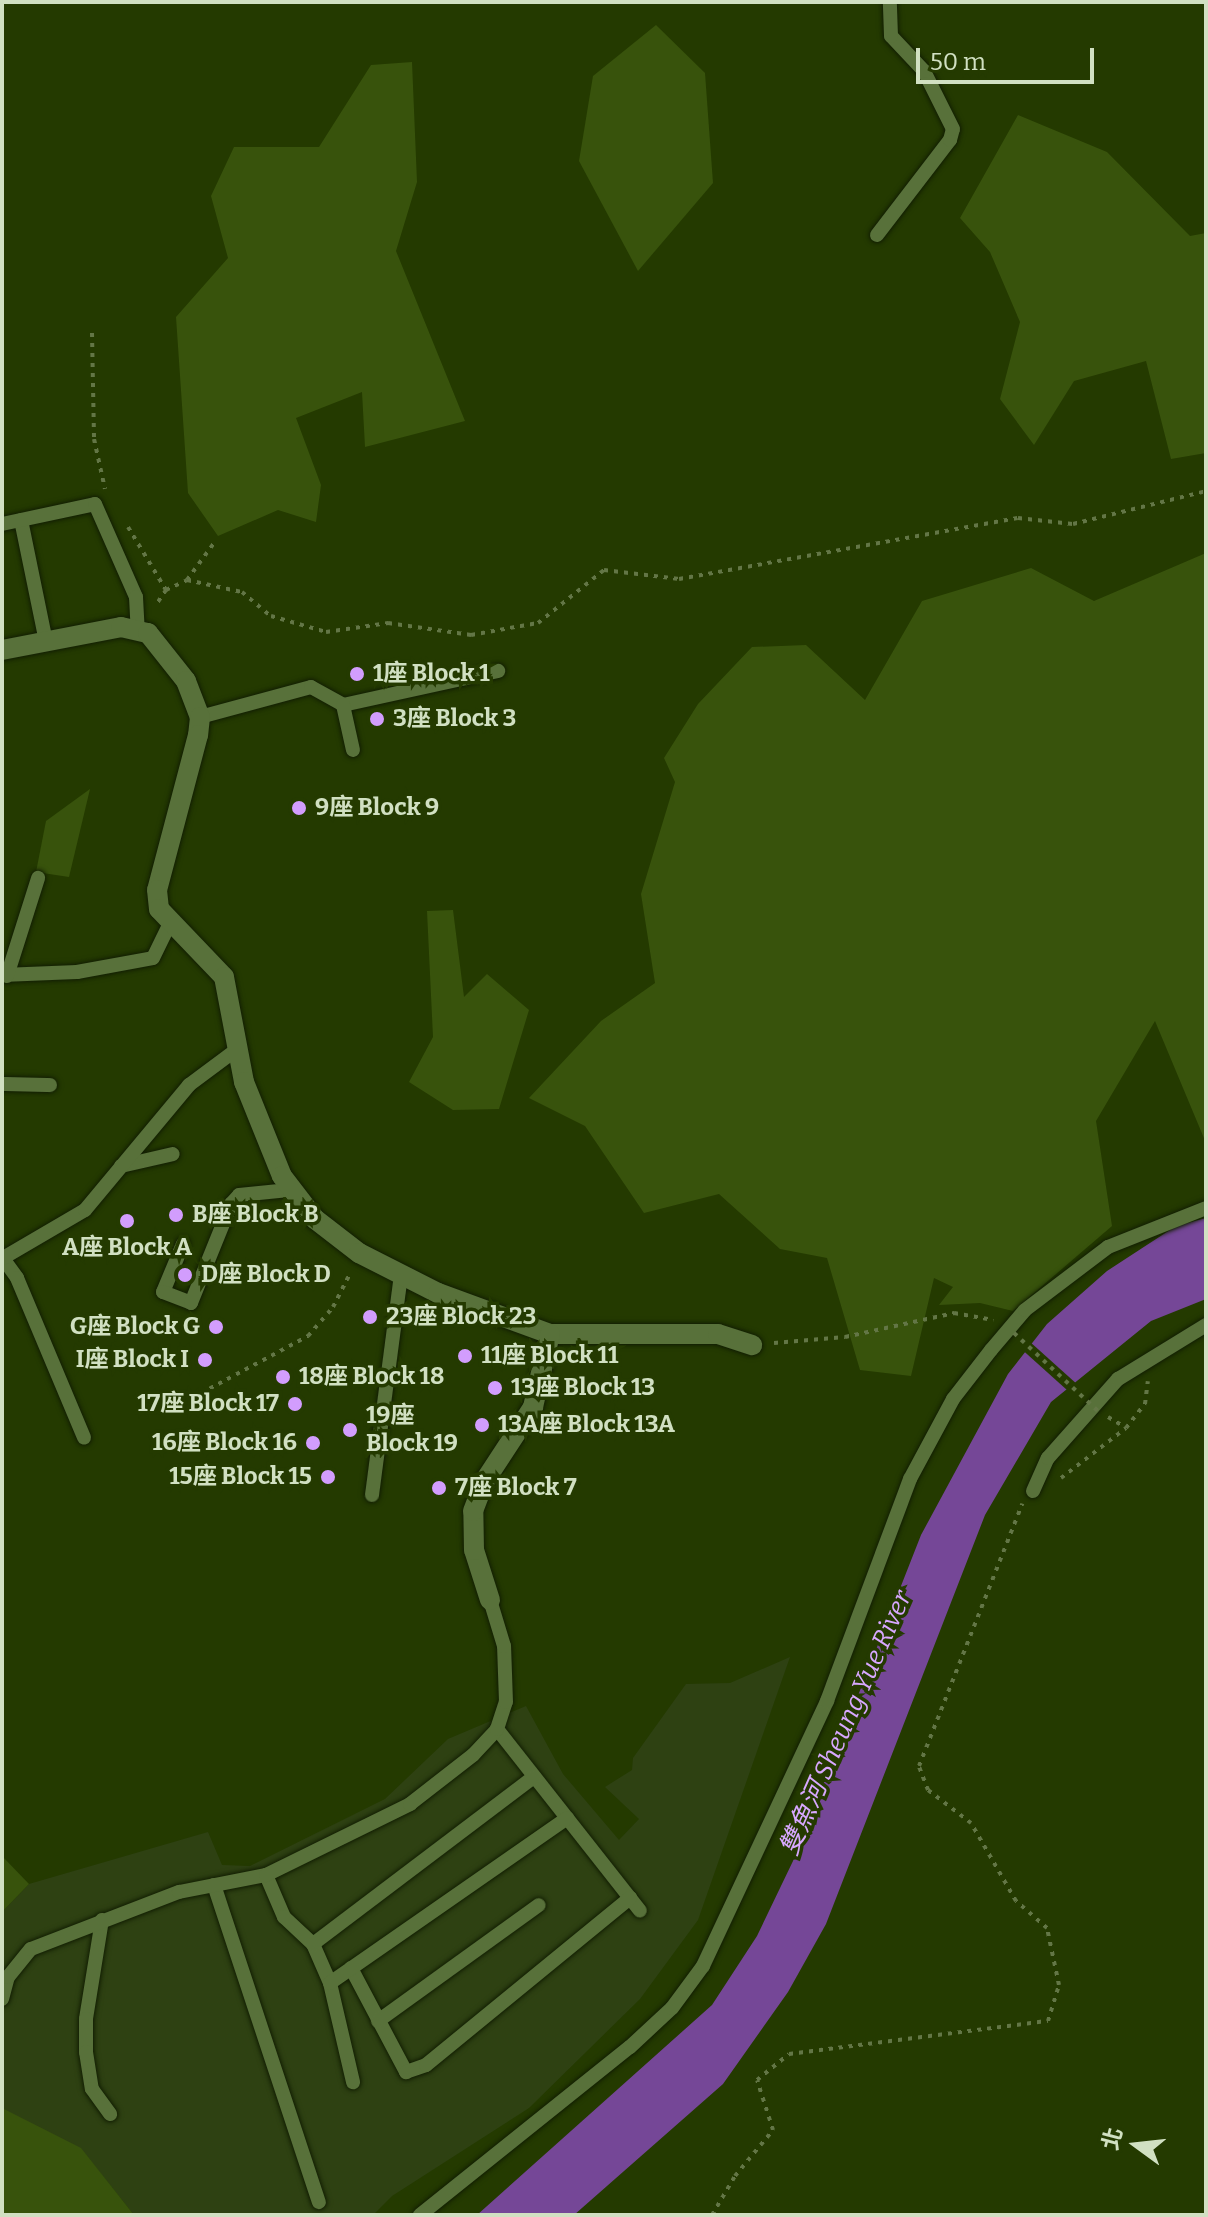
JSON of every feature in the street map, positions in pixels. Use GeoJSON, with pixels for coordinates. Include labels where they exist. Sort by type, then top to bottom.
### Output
{"type":"FeatureCollection","features":[{"type":"Feature","properties":{"kind":"street"},"geometry":{"type":"LineString","coordinates":[[2,650],[121,627],[138,631],[167,652],[200,717],[157,890],[159,909],[169,925],[224,977],[236,1050],[289,1190],[315,1219],[359,1253],[450,1299],[550,1334],[718,1334],[752,1345]]}},
{"type":"Feature","properties":{"kind":"street"},"geometry":{"type":"LineString","coordinates":[[490,1600],[474,1550],[473,1511],[484,1482],[533,1407],[550,1334]]}},
{"type":"Feature","properties":{"kind":"lane"},"geometry":{"type":"LineString","coordinates":[[877,235],[950,140],[953,129],[924,71],[891,36],[890,2]]}},
{"type":"Feature","properties":{"kind":"lane"},"geometry":{"type":"LineString","coordinates":[[2,524],[95,504],[136,597],[138,631]]}},
{"type":"Feature","properties":{"kind":"lane"},"geometry":{"type":"LineString","coordinates":[[21,520],[46,642]]}},
{"type":"Feature","properties":{"kind":"lane"},"geometry":{"type":"LineString","coordinates":[[200,717],[311,687],[343,705],[498,671]]}},
{"type":"Feature","properties":{"kind":"lane"},"geometry":{"type":"LineString","coordinates":[[343,705],[353,750]]}},
{"type":"Feature","properties":{"kind":"lane"},"geometry":{"type":"LineString","coordinates":[[38,878],[5,976],[77,972],[153,958],[169,925]]}},
{"type":"Feature","properties":{"kind":"lane"},"geometry":{"type":"LineString","coordinates":[[84,1437],[17,1278],[2,1258],[85,1210],[189,1085],[236,1050]]}},
{"type":"Feature","properties":{"kind":"lane"},"geometry":{"type":"LineString","coordinates":[[2,1084],[50,1085]]}},
{"type":"Feature","properties":{"kind":"lane"},"geometry":{"type":"LineString","coordinates":[[121,1166],[173,1154]]}},
{"type":"Feature","properties":{"kind":"lane"},"geometry":{"type":"LineString","coordinates":[[183,1244],[163,1292],[191,1303],[231,1204],[239,1195],[289,1190]]}},
{"type":"Feature","properties":{"kind":"lane"},"geometry":{"type":"LineString","coordinates":[[420,2215],[630,2047],[672,2008],[703,1966],[827,1701],[910,1479],[953,1399],[1059,1281],[1108,1247],[1206,1208]]}},
{"type":"Feature","properties":{"kind":"lane"},"geometry":{"type":"LineString","coordinates":[[372,1495],[401,1274]]}},
{"type":"Feature","properties":{"kind":"lane"},"geometry":{"type":"LineString","coordinates":[[1033,1491],[1048,1458],[1118,1379],[1206,1325]]}},
{"type":"Feature","properties":{"kind":"lane"},"geometry":{"type":"LineString","coordinates":[[2,1999],[8,1977],[31,1949],[102,1920],[214,1885],[266,1875],[410,1804],[473,1755],[497,1729],[508,1682],[500,1623],[490,1600]]}},
{"type":"Feature","properties":{"kind":"lane"},"geometry":{"type":"LineString","coordinates":[[497,1729],[640,1911]]}},
{"type":"Feature","properties":{"kind":"lane"},"geometry":{"type":"LineString","coordinates":[[313,1944],[534,1777]]}},
{"type":"Feature","properties":{"kind":"lane"},"geometry":{"type":"LineString","coordinates":[[330,1983],[567,1818]]}},
{"type":"Feature","properties":{"kind":"lane"},"geometry":{"type":"LineString","coordinates":[[266,1875],[284,1917],[313,1944],[330,1983],[353,2082]]}},
{"type":"Feature","properties":{"kind":"lane"},"geometry":{"type":"LineString","coordinates":[[214,1885],[319,2202]]}},
{"type":"Feature","properties":{"kind":"lane"},"geometry":{"type":"LineString","coordinates":[[351,1968],[401,2068],[406,2072],[426,2065],[630,1898]]}},
{"type":"Feature","properties":{"kind":"lane"},"geometry":{"type":"LineString","coordinates":[[378,2021],[539,1905]]}},
{"type":"Feature","properties":{"kind":"lane"},"geometry":{"type":"LineString","coordinates":[[102,1920],[86,2019],[86,2052],[92,2089],[110,2114]]}},
{"type":"Feature","properties":{"kind":"path"},"geometry":{"type":"LineString","coordinates":[[92,333],[96,460],[112,502]]}},
{"type":"Feature","properties":{"kind":"path"},"geometry":{"type":"LineString","coordinates":[[187,580],[242,592],[271,616],[326,632],[388,623],[471,635],[538,623],[604,570],[679,579],[1018,518],[1073,524],[1206,491]]}},
{"type":"Feature","properties":{"kind":"path"},"geometry":{"type":"LineString","coordinates":[[120,515],[166,590]]}},
{"type":"Feature","properties":{"kind":"path"},"geometry":{"type":"LineString","coordinates":[[138,631],[166,590],[187,580],[214,543]]}},
{"type":"Feature","properties":{"kind":"path"},"geometry":{"type":"LineString","coordinates":[[192,1398],[308,1336],[333,1307],[359,1253]]}},
{"type":"Feature","properties":{"kind":"path"},"geometry":{"type":"LineString","coordinates":[[752,1345],[845,1337],[954,1313],[986,1316],[1012,1331],[1099,1412],[1126,1428]]}},
{"type":"Feature","properties":{"kind":"path"},"geometry":{"type":"LineString","coordinates":[[712,2215],[735,2176],[773,2130],[757,2080],[789,2054],[1048,2021],[1059,1985],[1047,1928],[1016,1901],[971,1823],[928,1790],[919,1766],[1009,1528],[1033,1491],[1050,1486],[1126,1428],[1145,1404],[1154,1371]]}},
{"type":"Feature","properties":{"kind":"shaded area"},"geometry":{"type":"Polygon","coordinates":[[[656,25],[705,73],[713,183],[638,271],[579,161],[593,76],[656,25]]]}},
{"type":"Feature","properties":{"kind":"shaded area"},"geometry":{"type":"Polygon","coordinates":[[[412,62],[417,182],[396,251],[465,421],[365,447],[362,392],[296,418],[321,485],[316,522],[278,510],[218,536],[188,493],[176,317],[228,258],[211,196],[234,147],[319,147],[371,65],[412,62]]]}},
{"type":"Feature","properties":{"kind":"shaded area"},"geometry":{"type":"Polygon","coordinates":[[[1018,115],[1107,152],[1190,236],[1206,233],[1206,453],[1171,459],[1146,361],[1074,381],[1034,445],[1000,399],[1020,322],[990,252],[960,218],[1018,115]]]}},
{"type":"Feature","properties":{"kind":"shaded area"},"geometry":{"type":"Polygon","coordinates":[[[1206,553],[1206,1143],[1155,1021],[1096,1121],[1112,1226],[1013,1311],[980,1303],[939,1305],[953,1287],[934,1278],[911,1376],[860,1370],[827,1258],[780,1249],[719,1194],[644,1213],[585,1126],[529,1098],[601,1021],[655,983],[641,894],[675,782],[664,758],[698,704],[752,647],[806,645],[865,700],[922,601],[1031,568],[1094,601],[1206,553]]]}},
{"type":"Feature","properties":{"kind":"shaded area"},"geometry":{"type":"Polygon","coordinates":[[[90,789],[69,877],[36,872],[46,821],[90,789]]]}},
{"type":"Feature","properties":{"kind":"shaded area"},"geometry":{"type":"Polygon","coordinates":[[[453,910],[464,997],[487,974],[529,1010],[499,1109],[453,1110],[409,1082],[433,1037],[427,911],[453,910]]]}},
{"type":"Feature","properties":{"kind":"shaded area"},"geometry":{"type":"Polygon","coordinates":[[[1206,1218],[1206,1299],[1151,1321],[1051,1402],[985,1515],[826,1924],[788,1992],[723,2084],[574,2215],[477,2215],[712,2005],[757,1936],[793,1861],[921,1535],[1008,1374],[1047,1324],[1107,1271],[1176,1226],[1206,1218]]]}},
{"type":"Feature","properties":{"kind":"shaded area"},"geometry":{"type":"Polygon","coordinates":[[[790,1657],[698,1920],[640,1999],[529,2108],[392,2196],[373,2215],[134,2215],[85,2154],[2,2109],[2,1912],[29,1884],[208,1832],[222,1865],[250,1866],[385,1799],[448,1739],[526,1706],[563,1774],[619,1840],[639,1819],[605,1787],[632,1770],[633,1758],[686,1684],[730,1683],[790,1657]]]}},
{"type":"Feature","properties":{"kind":"shaded area"},"geometry":{"type":"Polygon","coordinates":[[[2,1856],[29,1884],[2,1912],[2,1856]]]}},
{"type":"Feature","properties":{"kind":"shaded area"},"geometry":{"type":"Polygon","coordinates":[[[2,2108],[81,2148],[134,2215],[2,2215],[2,2108]]]}},
{"type":"Feature","properties":{"kind":"pier"},"geometry":{"type":"Polygon","coordinates":[[[1029,1341],[1077,1384],[1069,1392],[1022,1349],[1029,1341]]]}},
{"type":"Feature","properties":{"kind":"place","name":"1座 Block 1"},"geometry":{"type":"Point","coordinates":[357,674]}},
{"type":"Feature","properties":{"kind":"place","name":"3座 Block 3"},"geometry":{"type":"Point","coordinates":[377,719]}},
{"type":"Feature","properties":{"kind":"place","name":"9座 Block 9"},"geometry":{"type":"Point","coordinates":[299,808]}},
{"type":"Feature","properties":{"kind":"place","name":"B座 Block B"},"geometry":{"type":"Point","coordinates":[176,1215]}},
{"type":"Feature","properties":{"kind":"place","name":"A座 Block A"},"geometry":{"type":"Point","coordinates":[127,1221]}},
{"type":"Feature","properties":{"kind":"place","name":"D座 Block D"},"geometry":{"type":"Point","coordinates":[185,1275]}},
{"type":"Feature","properties":{"kind":"place","name":"23座 Block 23"},"geometry":{"type":"Point","coordinates":[370,1317]}},
{"type":"Feature","properties":{"kind":"place","name":"G座 Block G"},"geometry":{"type":"Point","coordinates":[216,1327]}},
{"type":"Feature","properties":{"kind":"place","name":"11座 Block 11"},"geometry":{"type":"Point","coordinates":[465,1356]}},
{"type":"Feature","properties":{"kind":"place","name":"I座 Block I"},"geometry":{"type":"Point","coordinates":[205,1360]}},
{"type":"Feature","properties":{"kind":"place","name":"18座 Block 18"},"geometry":{"type":"Point","coordinates":[283,1377]}},
{"type":"Feature","properties":{"kind":"place","name":"13座 Block 13"},"geometry":{"type":"Point","coordinates":[495,1388]}},
{"type":"Feature","properties":{"kind":"place","name":"17座 Block 17"},"geometry":{"type":"Point","coordinates":[295,1404]}},
{"type":"Feature","properties":{"kind":"place","name":"13A座 Block 13A"},"geometry":{"type":"Point","coordinates":[482,1425]}},
{"type":"Feature","properties":{"kind":"place","name":"19座 Block 19"},"geometry":{"type":"Point","coordinates":[350,1430]}},
{"type":"Feature","properties":{"kind":"place","name":"16座 Block 16"},"geometry":{"type":"Point","coordinates":[313,1443]}},
{"type":"Feature","properties":{"kind":"place","name":"15座 Block 15"},"geometry":{"type":"Point","coordinates":[328,1477]}},
{"type":"Feature","properties":{"kind":"place","name":"7座 Block 7"},"geometry":{"type":"Point","coordinates":[439,1488]}},
{"type":"Feature","properties":{"kind":"water label","name":"雙魚河 Sheung Yue River"},"geometry":{"type":"Point","coordinates":[846,1723]}}]}
